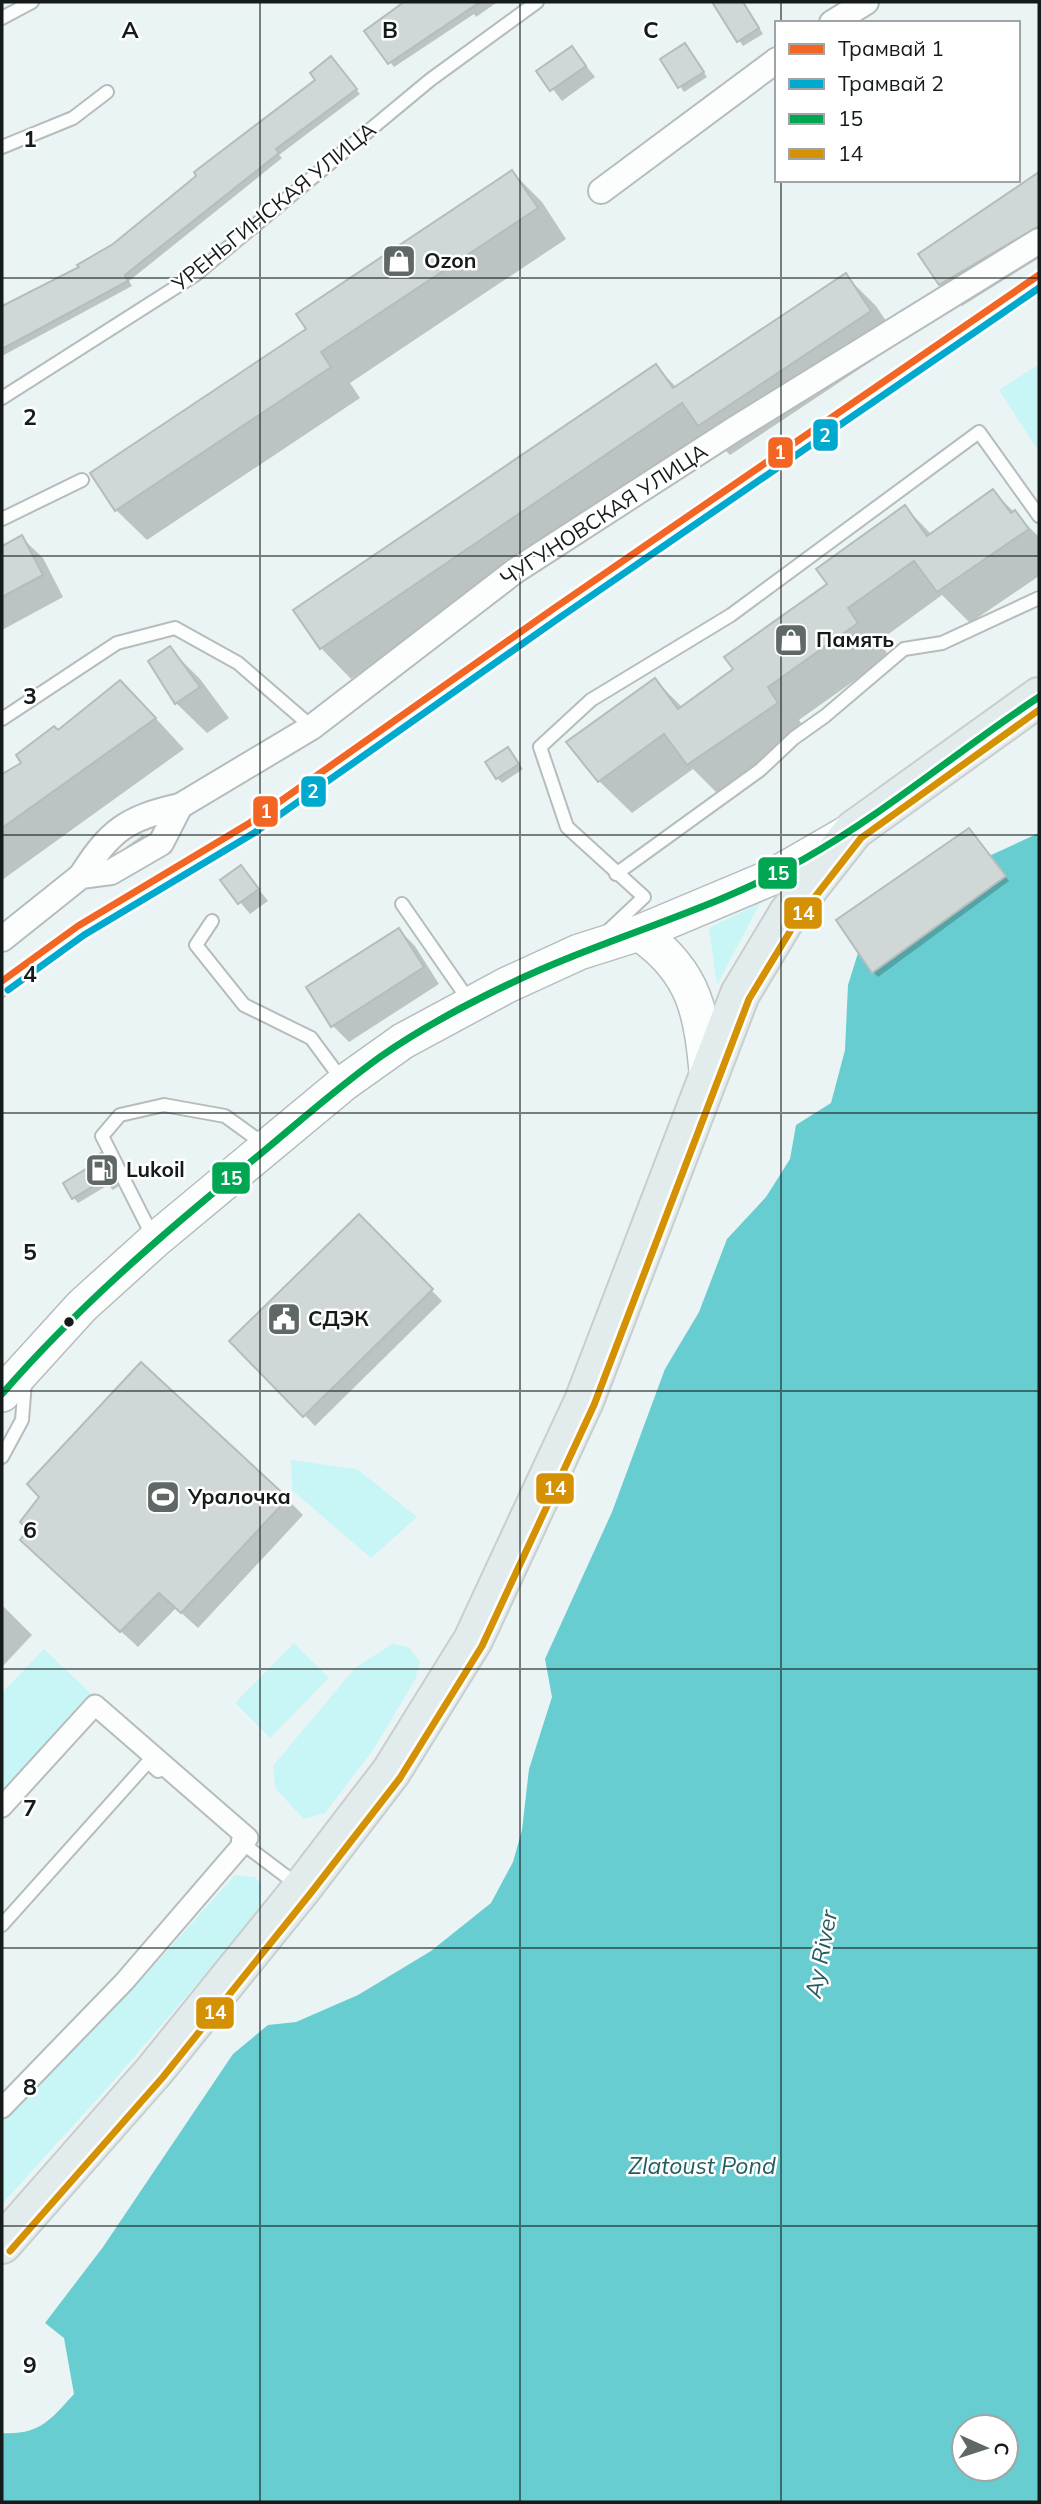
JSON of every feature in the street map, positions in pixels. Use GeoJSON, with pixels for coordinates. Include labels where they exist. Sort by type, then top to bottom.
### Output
{"type":"FeatureCollection","features":[{"type":"Feature","properties":{"kind":"main road"},"geometry":{"type":"LineString","coordinates":[[2,1394],[88,1300],[155,1240],[344,1083],[403,1041],[472,1004],[579,953],[639,933],[770,878],[853,830],[1039,697]]}},
{"type":"Feature","properties":{"kind":"main road"},"geometry":{"type":"LineString","coordinates":[[2,2244],[155,2070],[302,1888],[391,1772],[473,1640],[584,1401],[740,994],[788,914],[853,830]]}},
{"type":"Feature","properties":{"kind":"main road"},"geometry":{"type":"LineString","coordinates":[[639,933],[665,951],[692,990],[704,1038],[708,1081]]}},
{"type":"Feature","properties":{"kind":"street"},"geometry":{"type":"LineString","coordinates":[[835,21],[866,2]]}},
{"type":"Feature","properties":{"kind":"street"},"geometry":{"type":"LineString","coordinates":[[601,191],[775,61]]}},
{"type":"Feature","properties":{"kind":"street","name":"ЧУГУНОВСКАЯ УЛИЦА"},"geometry":{"type":"LineString","coordinates":[[2,939],[81,876],[111,872],[161,843],[180,806],[312,727],[515,571],[733,430],[1039,241]]}},
{"type":"Feature","properties":{"kind":"street"},"geometry":{"type":"LineString","coordinates":[[2,1807],[95,1705],[248,1838],[124,1982],[2,2108]]}},
{"type":"Feature","properties":{"kind":"lane"},"geometry":{"type":"LineString","coordinates":[[2,18],[32,2]]}},
{"type":"Feature","properties":{"kind":"lane","name":"УРЕНЬГИНСКАЯ УЛИЦА"},"geometry":{"type":"LineString","coordinates":[[2,398],[195,275],[430,80],[537,2]]}},
{"type":"Feature","properties":{"kind":"lane"},"geometry":{"type":"LineString","coordinates":[[2,147],[73,118],[107,92]]}},
{"type":"Feature","properties":{"kind":"lane"},"geometry":{"type":"LineString","coordinates":[[579,953],[644,897],[567,827],[540,747],[591,700],[731,615],[979,432],[1039,516]]}},
{"type":"Feature","properties":{"kind":"lane"},"geometry":{"type":"LineString","coordinates":[[2,519],[82,480]]}},
{"type":"Feature","properties":{"kind":"lane"},"geometry":{"type":"LineString","coordinates":[[616,874],[760,769],[904,649],[942,643],[1039,598]]}},
{"type":"Feature","properties":{"kind":"lane"},"geometry":{"type":"LineString","coordinates":[[2,719],[117,643],[175,628],[237,663],[312,727]]}},
{"type":"Feature","properties":{"kind":"lane"},"geometry":{"type":"LineString","coordinates":[[402,905],[472,1004]]}},
{"type":"Feature","properties":{"kind":"lane"},"geometry":{"type":"LineString","coordinates":[[212,922],[196,945],[244,1005],[311,1038],[344,1083]]}},
{"type":"Feature","properties":{"kind":"lane"},"geometry":{"type":"LineString","coordinates":[[155,1240],[102,1136],[120,1115],[164,1105],[225,1116],[268,1147]]}},
{"type":"Feature","properties":{"kind":"lane"},"geometry":{"type":"LineString","coordinates":[[2,1457],[22,1420],[27,1364]]}},
{"type":"Feature","properties":{"kind":"lane"},"geometry":{"type":"LineString","coordinates":[[2,1925],[148,1762],[243,1845],[302,1888]]}},
{"type":"Feature","properties":{"kind":"shaded area"},"geometry":{"type":"Polygon","coordinates":[[[1039,364],[1039,452],[999,390],[1039,364]]]}},
{"type":"Feature","properties":{"kind":"shaded area"},"geometry":{"type":"Polygon","coordinates":[[[760,903],[717,985],[709,928],[760,903]]]}},
{"type":"Feature","properties":{"kind":"shaded area"},"geometry":{"type":"Polygon","coordinates":[[[291,1460],[357,1469],[417,1517],[371,1558],[292,1490],[291,1460]]]}},
{"type":"Feature","properties":{"kind":"shaded area"},"geometry":{"type":"Polygon","coordinates":[[[294,1643],[329,1678],[270,1738],[235,1703],[294,1643]]]}},
{"type":"Feature","properties":{"kind":"shaded area"},"geometry":{"type":"Polygon","coordinates":[[[392,1644],[409,1647],[420,1662],[416,1678],[373,1750],[325,1813],[304,1819],[275,1788],[273,1766],[355,1668],[392,1644]]]}},
{"type":"Feature","properties":{"kind":"shaded area"},"geometry":{"type":"Polygon","coordinates":[[[44,1649],[93,1696],[2,1794],[2,1693],[44,1649]]]}},
{"type":"Feature","properties":{"kind":"shaded area"},"geometry":{"type":"Polygon","coordinates":[[[235,1875],[255,1877],[262,1886],[259,1912],[109,2086],[2,2204],[2,2120],[147,1973],[235,1875]]]}},
{"type":"Feature","properties":{"kind":"water","name":"Zlatoust Pond"},"geometry":{"type":"Polygon","coordinates":[[[1039,833],[1039,2502],[2,2502],[2,2433],[26,2431],[43,2424],[74,2394],[64,2338],[45,2323],[103,2247],[233,2054],[268,2025],[296,2022],[358,1995],[431,1951],[491,1903],[513,1862],[522,1830],[529,1769],[552,1697],[545,1659],[612,1512],[665,1369],[699,1312],[727,1239],[766,1197],[790,1159],[796,1125],[831,1103],[845,1050],[848,985],[858,953],[872,973],[1005,876],[989,856],[1039,833]]]}},
{"type":"Feature","properties":{"kind":"building"},"geometry":{"type":"Polygon","coordinates":[[[404,2],[480,2],[388,64],[364,31],[404,2]]]}},
{"type":"Feature","properties":{"kind":"building"},"geometry":{"type":"Polygon","coordinates":[[[712,2],[743,2],[759,28],[737,42],[712,2]]]}},
{"type":"Feature","properties":{"kind":"building"},"geometry":{"type":"Polygon","coordinates":[[[685,43],[704,72],[678,88],[660,59],[685,43]]]}},
{"type":"Feature","properties":{"kind":"building"},"geometry":{"type":"Polygon","coordinates":[[[572,46],[586,66],[550,91],[536,71],[572,46]]]}},
{"type":"Feature","properties":{"kind":"building"},"geometry":{"type":"Polygon","coordinates":[[[331,56],[357,89],[276,149],[279,153],[125,275],[128,281],[2,349],[2,306],[79,267],[77,265],[113,244],[196,176],[194,172],[315,80],[310,73],[331,56]]]}},
{"type":"Feature","properties":{"kind":"building"},"geometry":{"type":"Polygon","coordinates":[[[512,170],[538,208],[321,352],[331,367],[115,511],[90,473],[306,329],[296,314],[512,170]]]}},
{"type":"Feature","properties":{"kind":"building"},"geometry":{"type":"Polygon","coordinates":[[[1039,172],[1039,226],[939,285],[918,254],[1039,172]]]}},
{"type":"Feature","properties":{"kind":"building"},"geometry":{"type":"Polygon","coordinates":[[[846,273],[871,311],[698,426],[682,403],[320,649],[293,610],[656,364],[673,388],[846,273]]]}},
{"type":"Feature","properties":{"kind":"building"},"geometry":{"type":"Polygon","coordinates":[[[993,489],[1011,513],[1015,510],[1029,529],[937,592],[914,561],[848,608],[858,623],[768,687],[778,703],[687,765],[664,734],[598,782],[566,742],[655,678],[678,709],[733,669],[724,657],[827,584],[816,569],[905,505],[927,536],[993,489]]]}},
{"type":"Feature","properties":{"kind":"building"},"geometry":{"type":"Polygon","coordinates":[[[22,535],[43,575],[2,597],[2,546],[22,535]]]}},
{"type":"Feature","properties":{"kind":"building"},"geometry":{"type":"Polygon","coordinates":[[[170,646],[200,687],[175,704],[148,661],[170,646]]]}},
{"type":"Feature","properties":{"kind":"building"},"geometry":{"type":"Polygon","coordinates":[[[120,680],[156,718],[2,828],[2,774],[21,763],[16,755],[54,726],[58,730],[120,680]]]}},
{"type":"Feature","properties":{"kind":"building"},"geometry":{"type":"Polygon","coordinates":[[[508,747],[519,764],[496,779],[485,762],[508,747]]]}},
{"type":"Feature","properties":{"kind":"building"},"geometry":{"type":"Polygon","coordinates":[[[969,828],[1006,876],[872,973],[836,920],[969,828]]]}},
{"type":"Feature","properties":{"kind":"building"},"geometry":{"type":"Polygon","coordinates":[[[241,865],[259,889],[238,904],[220,880],[241,865]]]}},
{"type":"Feature","properties":{"kind":"building"},"geometry":{"type":"Polygon","coordinates":[[[399,928],[424,967],[331,1027],[306,987],[399,928]]]}},
{"type":"Feature","properties":{"kind":"building","name":"Lukoil"},"geometry":{"type":"Polygon","coordinates":[[[101,1153],[115,1181],[107,1186],[103,1180],[72,1199],[63,1183],[94,1164],[90,1159],[101,1153]]]}},
{"type":"Feature","properties":{"kind":"building"},"geometry":{"type":"Polygon","coordinates":[[[359,1214],[433,1289],[303,1417],[229,1341],[359,1214]]]}},
{"type":"Feature","properties":{"kind":"building","name":"Уралочка"},"geometry":{"type":"Polygon","coordinates":[[[141,1362],[288,1498],[181,1613],[159,1593],[120,1632],[20,1540],[28,1530],[20,1522],[39,1497],[27,1484],[141,1362]]]}},
{"type":"Feature","properties":{"kind":"tram line","name":"1"},"geometry":{"type":"LineString","coordinates":[[2,981],[78,926],[248,824],[553,609],[1039,275]]}},
{"type":"Feature","properties":{"kind":"tram line"},"geometry":{"type":"LineString","coordinates":[[2,998],[87,938],[252,834],[557,618],[1039,286]]}},
{"type":"Feature","properties":{"kind":"tram line","name":"2"},"geometry":{"type":"LineString","coordinates":[[8,990],[84,935],[254,833],[559,618],[1039,288]]}},
{"type":"Feature","properties":{"kind":"transit line","name":"15"},"geometry":{"type":"LineString","coordinates":[[2,1394],[59,1332],[151,1246],[329,1096],[395,1047],[442,1018],[507,985],[732,894],[804,859],[865,821],[1039,697]]}},
{"type":"Feature","properties":{"kind":"transit line","name":"14"},"geometry":{"type":"LineString","coordinates":[[10,2251],[163,2077],[310,1894],[400,1778],[482,1646],[594,1405],[749,999],[797,920],[861,838],[1039,710]]}},
{"type":"Feature","properties":{"kind":"place","name":"Ozon"},"geometry":{"type":"Point","coordinates":[399,261]}},
{"type":"Feature","properties":{"kind":"place","name":"Память"},"geometry":{"type":"Point","coordinates":[791,640]}},
{"type":"Feature","properties":{"kind":"place","name":"Lukoil"},"geometry":{"type":"Point","coordinates":[102,1170]}},
{"type":"Feature","properties":{"kind":"place","name":"СДЭК"},"geometry":{"type":"Point","coordinates":[284,1319]}},
{"type":"Feature","properties":{"kind":"place","name":"Уралочка"},"geometry":{"type":"Point","coordinates":[163,1497]}},
{"type":"Feature","properties":{"kind":"water label","name":"Ay River"},"geometry":{"type":"Point","coordinates":[821,1954]}}]}
